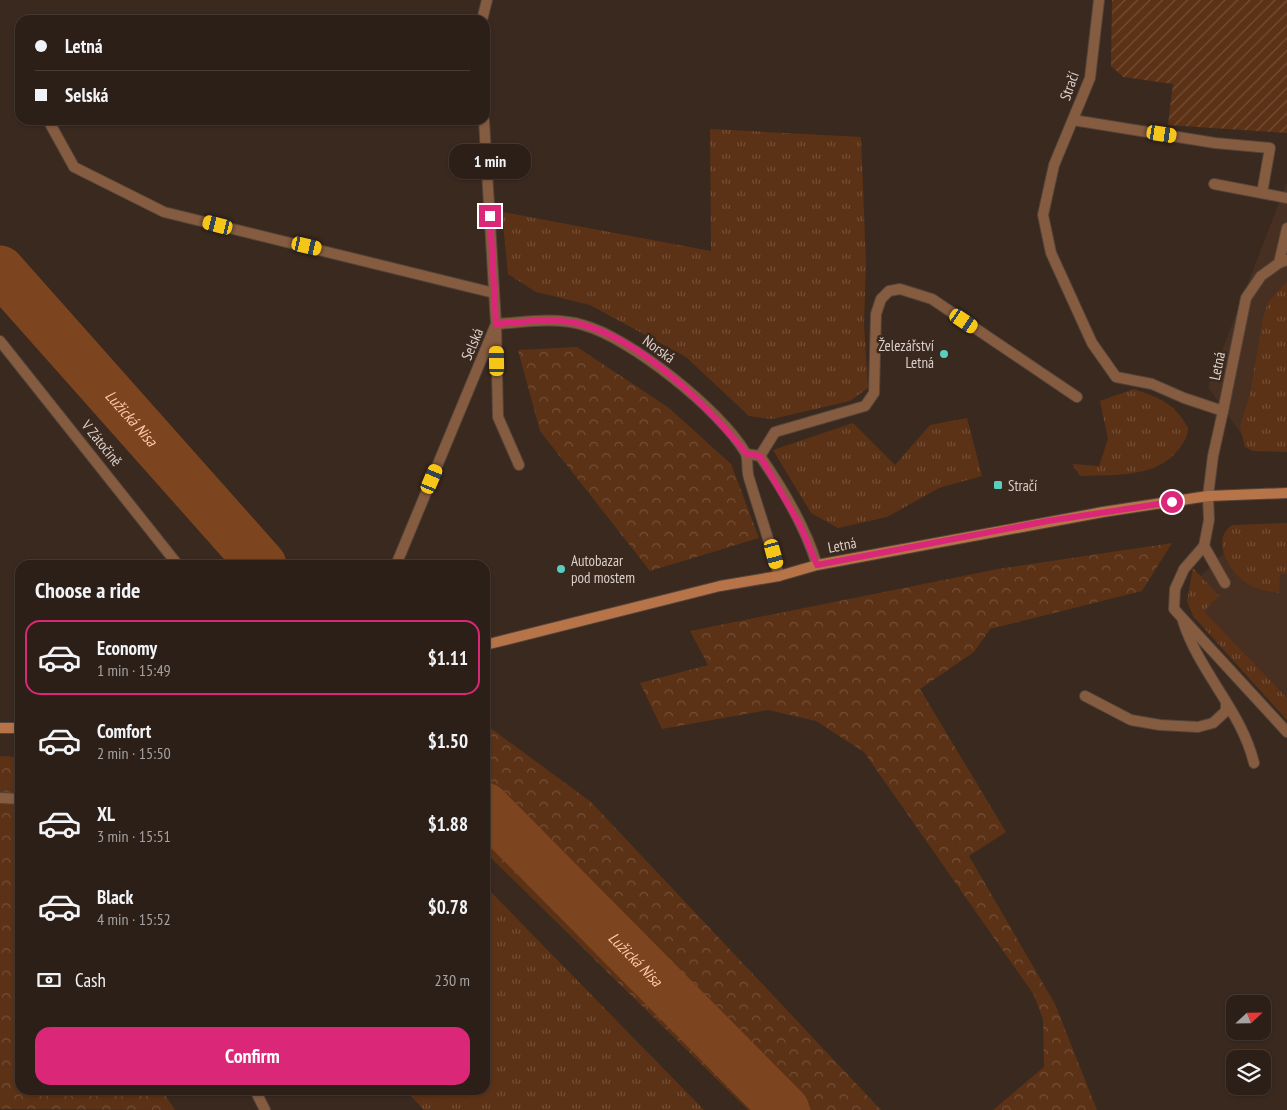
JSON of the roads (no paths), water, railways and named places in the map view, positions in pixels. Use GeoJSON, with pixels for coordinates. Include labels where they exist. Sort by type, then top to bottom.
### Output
{"type":"FeatureCollection","features":[{"type":"Feature","properties":{"kind":"street"},"geometry":{"type":"LineString","coordinates":[[484,15],[488,0]]}},
{"type":"Feature","properties":{"kind":"street","name":"Stračí"},"geometry":{"type":"LineString","coordinates":[[1098,0],[1090,78],[1054,165],[1043,215],[1051,253],[1092,343],[1116,377],[1152,384],[1184,398],[1223,411]]}},
{"type":"Feature","properties":{"kind":"street"},"geometry":{"type":"LineString","coordinates":[[1073,120],[1215,142],[1270,148],[1262,193]]}},
{"type":"Feature","properties":{"kind":"street"},"geometry":{"type":"LineString","coordinates":[[51,125],[74,167],[164,212],[494,293]]}},
{"type":"Feature","properties":{"kind":"street","name":"Selská"},"geometry":{"type":"LineString","coordinates":[[398,560],[496,324],[484,125]]}},
{"type":"Feature","properties":{"kind":"street"},"geometry":{"type":"LineString","coordinates":[[1214,184],[1287,198]]}},
{"type":"Feature","properties":{"kind":"street"},"geometry":{"type":"LineString","coordinates":[[1283,262],[1287,228]]}},
{"type":"Feature","properties":{"kind":"street","name":"Letná"},"geometry":{"type":"LineString","coordinates":[[1208,496],[1213,456],[1246,298],[1261,276],[1283,262]]}},
{"type":"Feature","properties":{"kind":"street"},"geometry":{"type":"LineString","coordinates":[[760,456],[775,432],[865,406],[874,392],[876,314],[881,299],[888,291],[900,289],[932,299],[1076,397]]}},
{"type":"Feature","properties":{"kind":"street","name":"Norská"},"geometry":{"type":"LineString","coordinates":[[496,324],[541,320],[583,325],[628,345],[689,390],[747,454]]}},
{"type":"Feature","properties":{"kind":"street"},"geometry":{"type":"LineString","coordinates":[[496,324],[498,417],[519,465]]}},
{"type":"Feature","properties":{"kind":"street","name":"V Zátočině"},"geometry":{"type":"LineString","coordinates":[[0,341],[174,560]]}},
{"type":"Feature","properties":{"kind":"street"},"geometry":{"type":"LineString","coordinates":[[760,456],[747,454],[748,476],[765,522],[779,576]]}},
{"type":"Feature","properties":{"kind":"street"},"geometry":{"type":"LineString","coordinates":[[760,456],[800,525],[817,565]]}},
{"type":"Feature","properties":{"kind":"street","name":"Letná"},"geometry":{"type":"LineString","coordinates":[[490,644],[720,586],[779,576],[817,565],[1103,512],[1208,496],[1287,493]]}},
{"type":"Feature","properties":{"kind":"street"},"geometry":{"type":"LineString","coordinates":[[1208,496],[1209,520],[1204,546],[1184,569],[1176,589],[1174,609],[1183,622],[1287,732]]}},
{"type":"Feature","properties":{"kind":"street"},"geometry":{"type":"LineString","coordinates":[[1204,546],[1225,583]]}},
{"type":"Feature","properties":{"kind":"street"},"geometry":{"type":"LineString","coordinates":[[1183,622],[1189,641],[1244,730],[1254,762]]}},
{"type":"Feature","properties":{"kind":"street"},"geometry":{"type":"LineString","coordinates":[[1085,696],[1131,720],[1198,727],[1213,723],[1226,711],[1226,702]]}},
{"type":"Feature","properties":{"kind":"street"},"geometry":{"type":"LineString","coordinates":[[0,728],[15,728]]}},
{"type":"Feature","properties":{"kind":"street"},"geometry":{"type":"LineString","coordinates":[[0,798],[15,799]]}},
{"type":"Feature","properties":{"kind":"street"},"geometry":{"type":"LineString","coordinates":[[258,1095],[265,1110]]}},
{"type":"Feature","properties":{"kind":"waterway","name":"Lužická Nisa"},"geometry":{"type":"LineString","coordinates":[[0,270],[258,560]]}},
{"type":"Feature","properties":{"kind":"waterway","name":"Lužická Nisa"},"geometry":{"type":"LineString","coordinates":[[490,812],[785,1110]]}},
{"type":"Feature","properties":{"kind":"place","name":"Železářství Letná"},"geometry":{"type":"Point","coordinates":[944,354]}},
{"type":"Feature","properties":{"kind":"place","name":"Stračí"},"geometry":{"type":"Point","coordinates":[998,485]}},
{"type":"Feature","properties":{"kind":"place","name":"Autobazar pod mostem"},"geometry":{"type":"Point","coordinates":[561,569]}}]}
